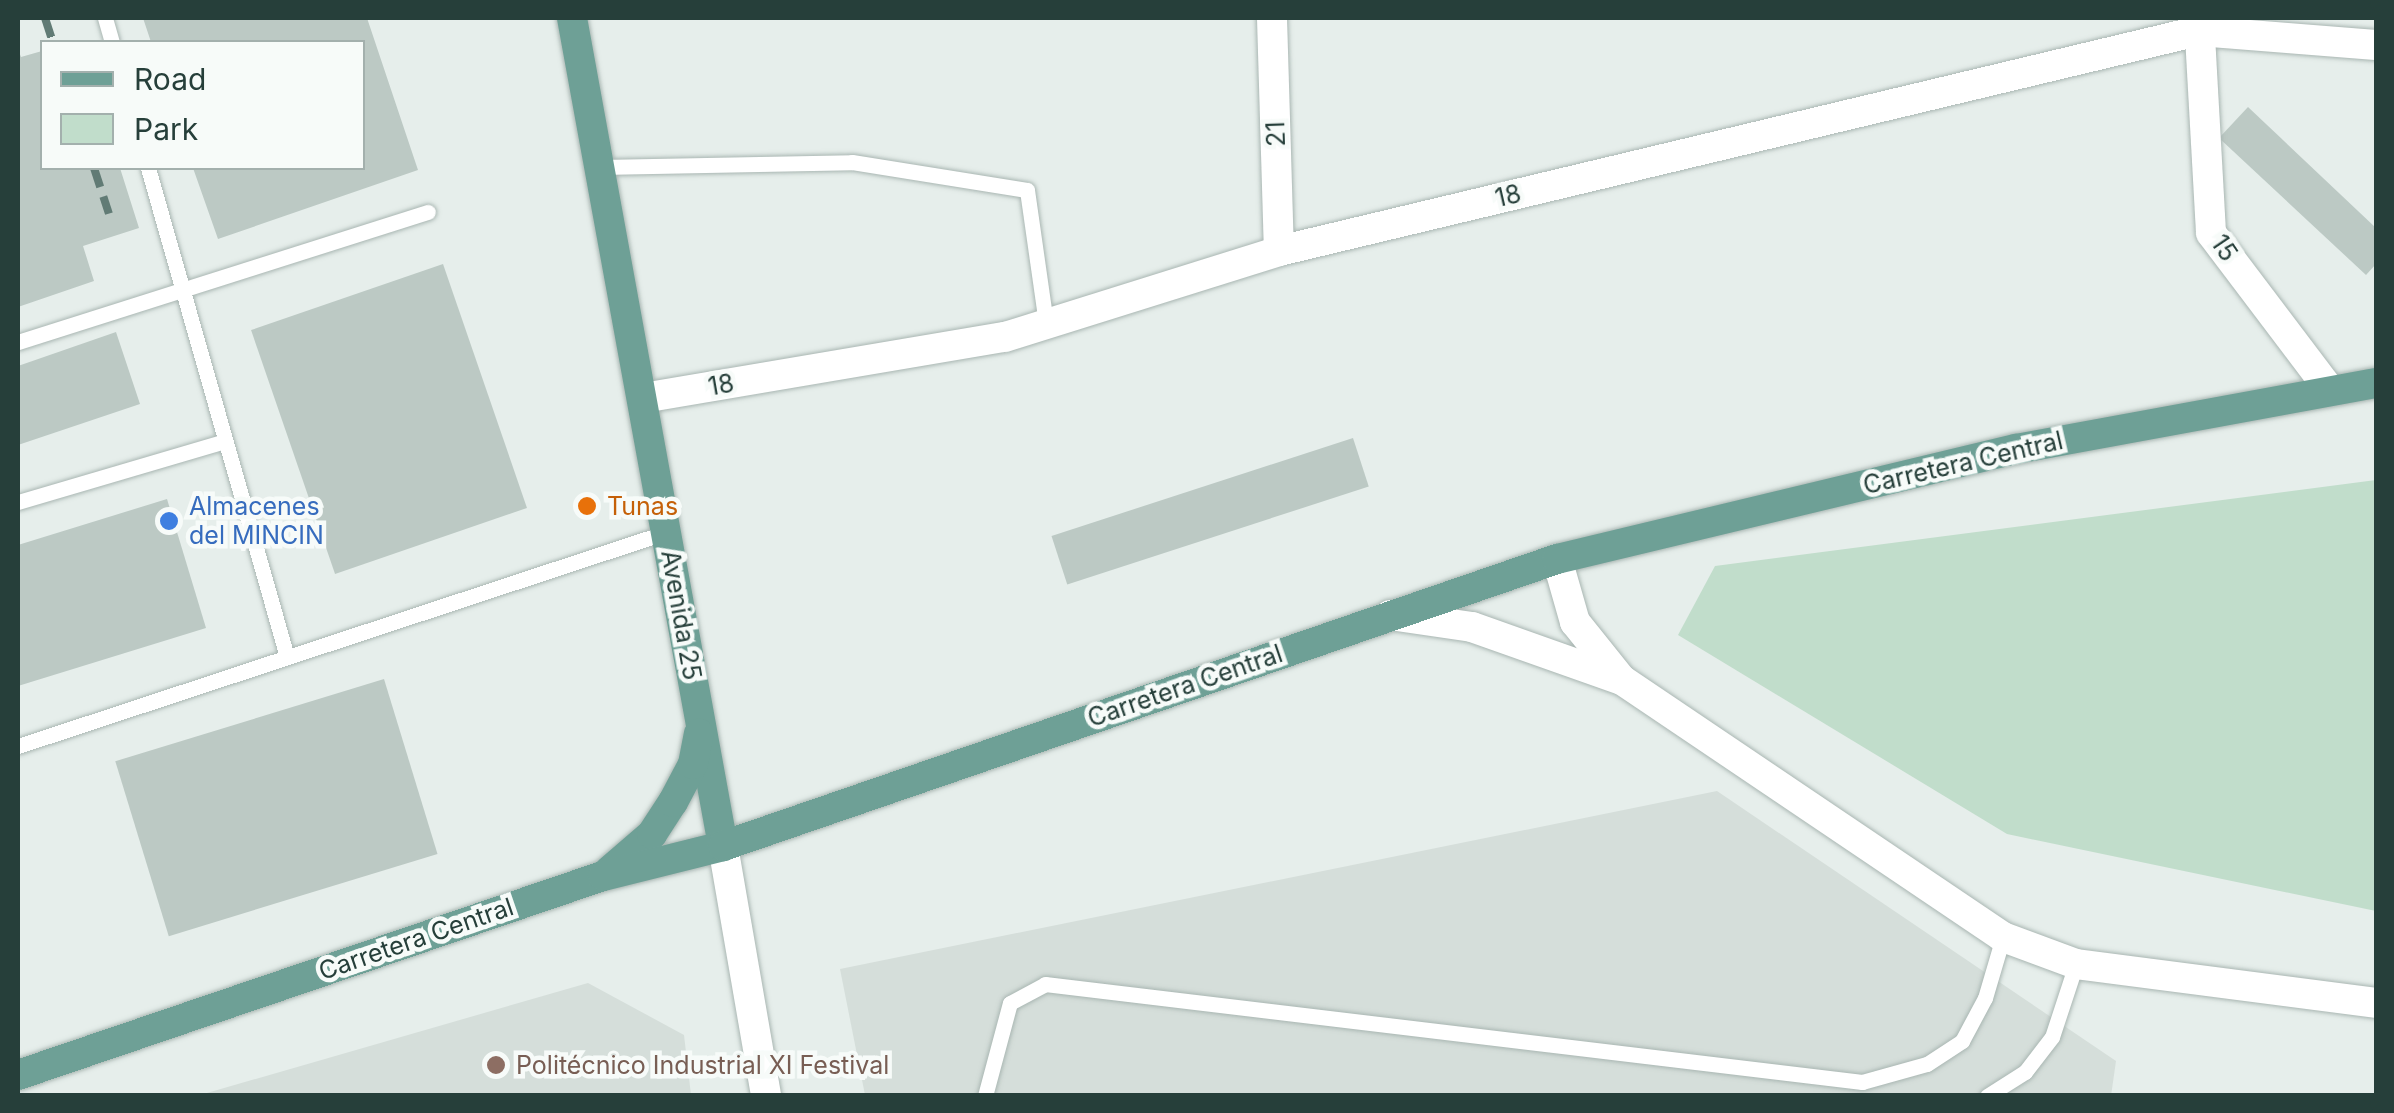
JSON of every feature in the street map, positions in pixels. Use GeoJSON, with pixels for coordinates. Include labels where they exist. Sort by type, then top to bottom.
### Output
{"type":"FeatureCollection","features":[{"type":"Feature","properties":{"kind":"main road","name":"Avenida 25"},"geometry":{"type":"LineString","coordinates":[[572,18],[723,846]]}},
{"type":"Feature","properties":{"kind":"main road","name":"Carretera Central"},"geometry":{"type":"LineString","coordinates":[[18,1075],[603,876],[723,846],[1557,559],[2016,449],[2376,383]]}},
{"type":"Feature","properties":{"kind":"main road"},"geometry":{"type":"LineString","coordinates":[[603,876],[652,834],[673,802],[693,764],[701,726]]}},
{"type":"Feature","properties":{"kind":"street","name":"21"},"geometry":{"type":"LineString","coordinates":[[1272,18],[1279,251]]}},
{"type":"Feature","properties":{"kind":"street","name":"18"},"geometry":{"type":"LineString","coordinates":[[644,398],[1005,338],[1279,251],[2198,24],[2376,45]]}},
{"type":"Feature","properties":{"kind":"street","name":"15"},"geometry":{"type":"LineString","coordinates":[[2198,24],[2210,234],[2329,389]]}},
{"type":"Feature","properties":{"kind":"street"},"geometry":{"type":"LineString","coordinates":[[1557,559],[1575,622],[1622,680]]}},
{"type":"Feature","properties":{"kind":"street"},"geometry":{"type":"LineString","coordinates":[[1390,615],[1472,627],[1622,680],[2004,938],[2076,964],[2376,1003]]}},
{"type":"Feature","properties":{"kind":"street","name":"Avenida 25"},"geometry":{"type":"LineString","coordinates":[[723,846],[766,1096]]}},
{"type":"Feature","properties":{"kind":"lane"},"geometry":{"type":"LineString","coordinates":[[600,166],[852,162],[1027,190],[1046,324]]}},
{"type":"Feature","properties":{"kind":"lane"},"geometry":{"type":"LineString","coordinates":[[149,170],[287,657]]}},
{"type":"Feature","properties":{"kind":"lane"},"geometry":{"type":"LineString","coordinates":[[18,342],[428,212]]}},
{"type":"Feature","properties":{"kind":"lane"},"geometry":{"type":"LineString","coordinates":[[18,502],[225,441]]}},
{"type":"Feature","properties":{"kind":"lane"},"geometry":{"type":"LineString","coordinates":[[18,746],[666,532]]}},
{"type":"Feature","properties":{"kind":"lane"},"geometry":{"type":"LineString","coordinates":[[985,1096],[1010,1003],[1044,984],[1861,1089],[1927,1064],[1962,1040],[1985,998],[2004,938]]}},
{"type":"Feature","properties":{"kind":"lane"},"geometry":{"type":"LineString","coordinates":[[1986,1096],[2026,1072],[2052,1037],[2076,964]]}},
{"type":"Feature","properties":{"kind":"shaded area"},"geometry":{"type":"Polygon","coordinates":[[[1717,791],[2116,1061],[2111,1096],[865,1095],[840,969],[1717,791]]]}},
{"type":"Feature","properties":{"kind":"shaded area","name":"Politécnico Industrial XI Festival"},"geometry":{"type":"Polygon","coordinates":[[[588,983],[684,1035],[691,1095],[200,1095],[588,983]]]}},
{"type":"Feature","properties":{"kind":"green space"},"geometry":{"type":"Polygon","coordinates":[[[2376,480],[2376,911],[2007,834],[1678,635],[1715,566],[2376,480]]]}},
{"type":"Feature","properties":{"kind":"building"},"geometry":{"type":"Polygon","coordinates":[[[143,18],[367,18],[418,170],[218,239],[194,170],[365,170],[365,40],[150,40],[143,18]]]}},
{"type":"Feature","properties":{"kind":"building"},"geometry":{"type":"Polygon","coordinates":[[[18,49],[21,57],[40,52],[40,170],[121,170],[139,228],[83,246],[94,281],[18,307],[18,49]]]}},
{"type":"Feature","properties":{"kind":"building"},"geometry":{"type":"Polygon","coordinates":[[[2248,107],[2376,228],[2376,264],[2366,275],[2219,138],[2248,107]]]}},
{"type":"Feature","properties":{"kind":"building"},"geometry":{"type":"Polygon","coordinates":[[[443,264],[527,508],[335,574],[251,330],[443,264]]]}},
{"type":"Feature","properties":{"kind":"building"},"geometry":{"type":"Polygon","coordinates":[[[116,332],[140,404],[18,445],[18,366],[116,332]]]}},
{"type":"Feature","properties":{"kind":"building"},"geometry":{"type":"Polygon","coordinates":[[[1353,438],[1369,487],[1067,584],[1052,536],[1353,438]]]}},
{"type":"Feature","properties":{"kind":"building"},"geometry":{"type":"Polygon","coordinates":[[[167,499],[206,628],[18,686],[18,545],[167,499]]]}},
{"type":"Feature","properties":{"kind":"building"},"geometry":{"type":"Polygon","coordinates":[[[384,679],[438,854],[169,936],[115,761],[384,679]]]}},
{"type":"Feature","properties":{"kind":"railway"},"geometry":{"type":"LineString","coordinates":[[45,18],[52,40]]}},
{"type":"Feature","properties":{"kind":"railway"},"geometry":{"type":"LineString","coordinates":[[95,170],[109,214]]}},
{"type":"Feature","properties":{"kind":"place","name":"Tunas"},"geometry":{"type":"Point","coordinates":[587,506]}},
{"type":"Feature","properties":{"kind":"place","name":"Almacenes del MINCIN"},"geometry":{"type":"Point","coordinates":[169,521]}},
{"type":"Feature","properties":{"kind":"place","name":"Politécnico Industrial XI Festival"},"geometry":{"type":"Point","coordinates":[496,1065]}}]}
